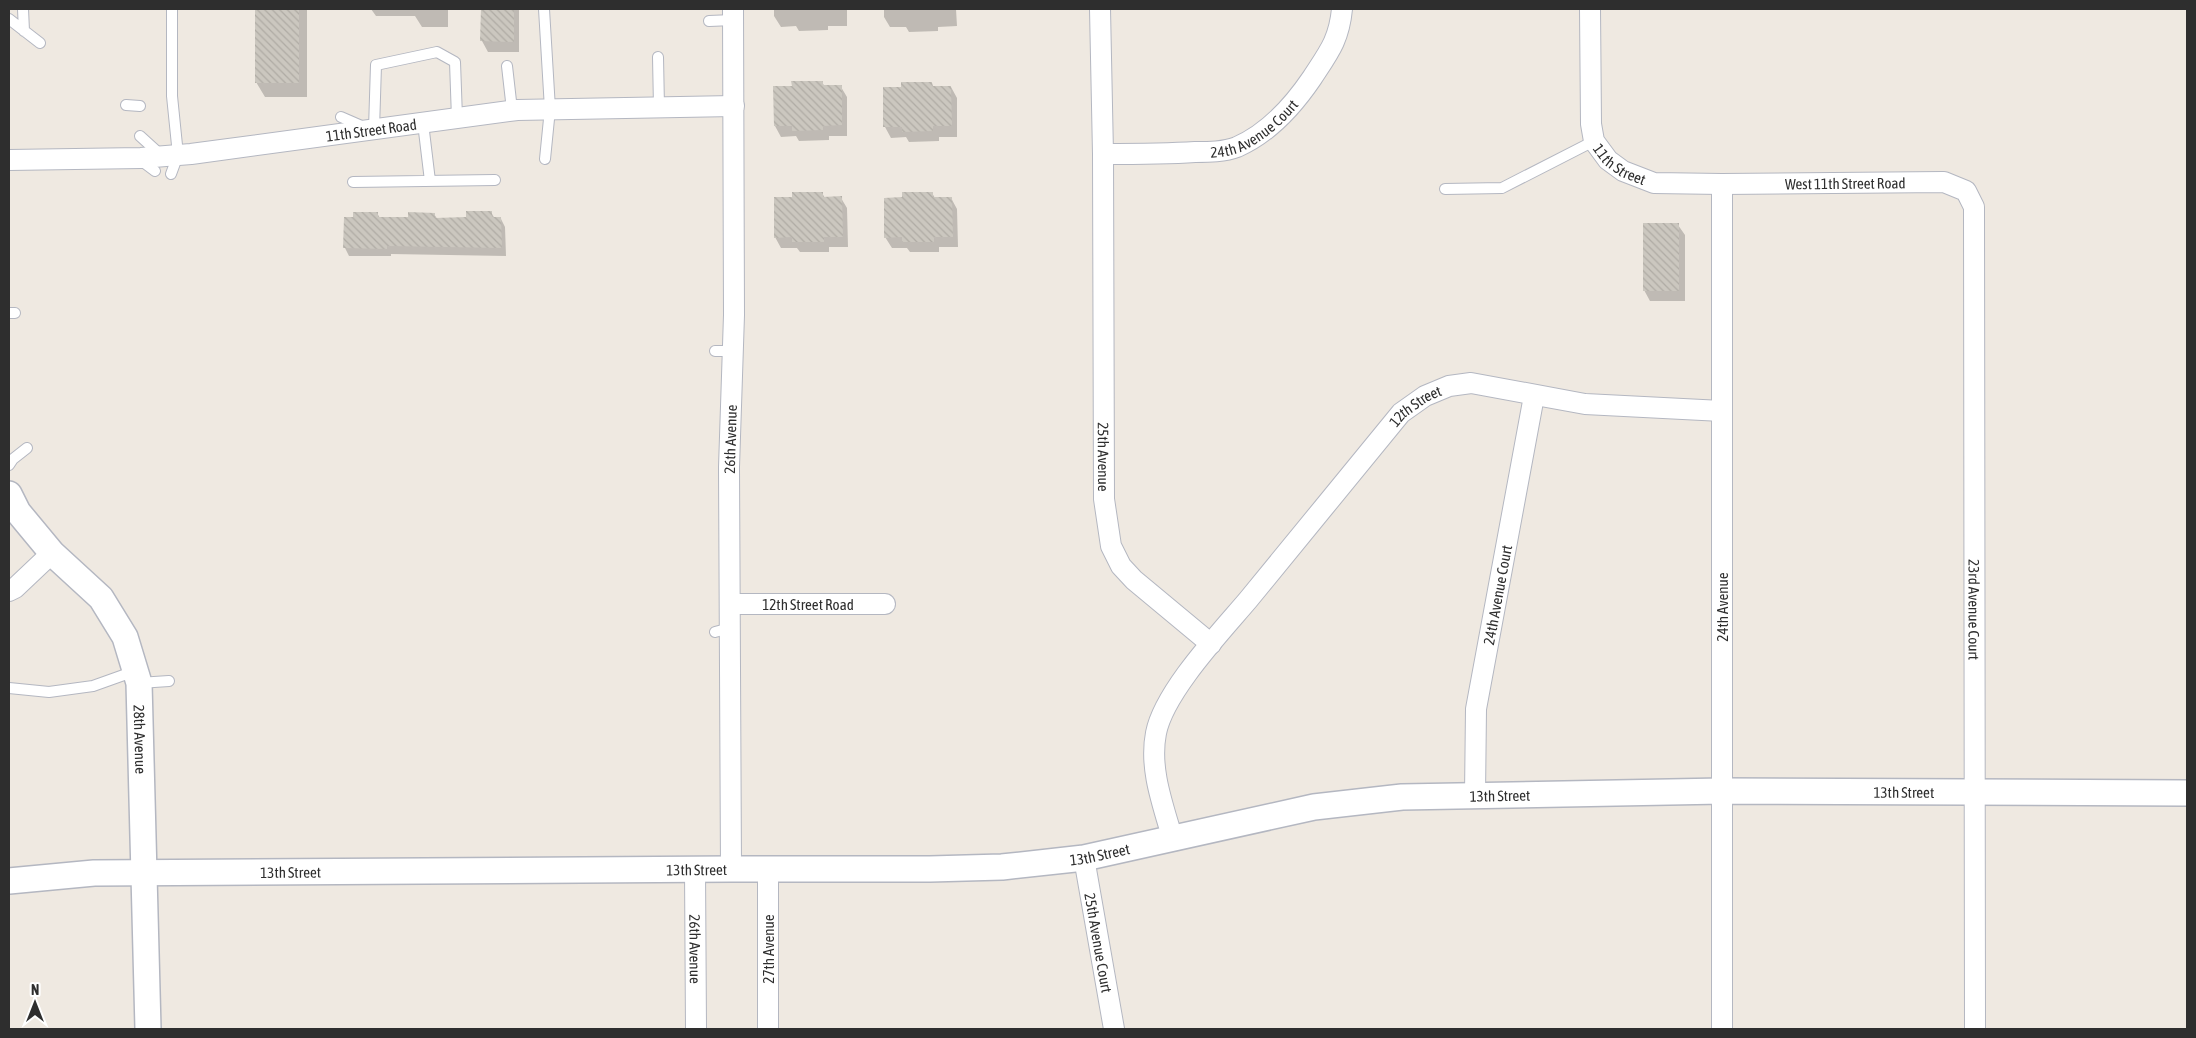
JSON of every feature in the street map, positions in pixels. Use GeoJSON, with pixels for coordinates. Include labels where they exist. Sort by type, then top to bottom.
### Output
{"type":"FeatureCollection","features":[{"type":"Feature","properties":{"kind":"street","name":"25th Avenue"},"geometry":{"type":"LineString","coordinates":[[1100,9],[1103,154],[1104,489],[1107,527],[1111,546],[1121,566],[1134,580],[1212,644]]}},
{"type":"Feature","properties":{"kind":"street","name":"24th Avenue Court"},"geometry":{"type":"LineString","coordinates":[[1103,154],[1215,151],[1235,148],[1256,137],[1270,127],[1291,106],[1308,84],[1336,41],[1342,9]]}},
{"type":"Feature","properties":{"kind":"street","name":"11th Street"},"geometry":{"type":"LineString","coordinates":[[1590,9],[1591,124],[1594,141],[1608,160],[1623,171],[1654,183],[1722,184]]}},
{"type":"Feature","properties":{"kind":"street","name":"26th Avenue"},"geometry":{"type":"LineString","coordinates":[[731,868],[723,630],[730,604],[724,351],[734,106],[733,14]]}},
{"type":"Feature","properties":{"kind":"street","name":"11th Street Road"},"geometry":{"type":"LineString","coordinates":[[9,160],[138,158],[167,164],[372,130],[512,110],[734,106]]}},
{"type":"Feature","properties":{"kind":"street","name":"West 11th Street Road"},"geometry":{"type":"LineString","coordinates":[[1722,184],[1944,182],[1966,192]]}},
{"type":"Feature","properties":{"kind":"street","name":"24th Avenue"},"geometry":{"type":"LineString","coordinates":[[1722,184],[1722,1029]]}},
{"type":"Feature","properties":{"kind":"street","name":"23rd Avenue Court"},"geometry":{"type":"LineString","coordinates":[[1966,192],[1974,207],[1975,1029]]}},
{"type":"Feature","properties":{"kind":"street","name":"12th Street"},"geometry":{"type":"LineString","coordinates":[[1212,644],[1401,413],[1425,396],[1449,386],[1472,383],[1584,404],[1722,411]]}},
{"type":"Feature","properties":{"kind":"street","name":"24th Avenue Court"},"geometry":{"type":"LineString","coordinates":[[1475,795],[1476,709],[1534,396]]}},
{"type":"Feature","properties":{"kind":"street","name":"28th Avenue"},"geometry":{"type":"LineString","coordinates":[[9,494],[18,512],[52,553],[101,598],[125,637],[138,677],[148,1029]]}},
{"type":"Feature","properties":{"kind":"street"},"geometry":{"type":"LineString","coordinates":[[9,591],[15,588],[52,553]]}},
{"type":"Feature","properties":{"kind":"street","name":"12th Street Road"},"geometry":{"type":"LineString","coordinates":[[730,604],[885,604]]}},
{"type":"Feature","properties":{"kind":"street"},"geometry":{"type":"LineString","coordinates":[[1173,840],[1159,794],[1156,777],[1154,760],[1156,733],[1170,698],[1212,644]]}},
{"type":"Feature","properties":{"kind":"street","name":"13th Street"},"geometry":{"type":"LineString","coordinates":[[9,881],[94,873],[731,868],[930,869],[1002,867],[1084,858],[1173,840],[1314,807],[1402,797],[1722,791],[2187,793]]}},
{"type":"Feature","properties":{"kind":"street","name":"25th Avenue Court"},"geometry":{"type":"LineString","coordinates":[[1084,858],[1114,1029]]}},
{"type":"Feature","properties":{"kind":"street","name":"26th Avenue"},"geometry":{"type":"LineString","coordinates":[[695,869],[696,1029]]}},
{"type":"Feature","properties":{"kind":"street","name":"27th Avenue"},"geometry":{"type":"LineString","coordinates":[[768,869],[768,1029]]}},
{"type":"Feature","properties":{"kind":"lane"},"geometry":{"type":"LineString","coordinates":[[23,9],[24,31]]}},
{"type":"Feature","properties":{"kind":"lane"},"geometry":{"type":"LineString","coordinates":[[167,164],[172,96],[172,9]]}},
{"type":"Feature","properties":{"kind":"lane"},"geometry":{"type":"LineString","coordinates":[[544,9],[550,109],[545,159]]}},
{"type":"Feature","properties":{"kind":"lane"},"geometry":{"type":"LineString","coordinates":[[709,21],[733,14]]}},
{"type":"Feature","properties":{"kind":"lane"},"geometry":{"type":"LineString","coordinates":[[9,19],[40,43]]}},
{"type":"Feature","properties":{"kind":"lane"},"geometry":{"type":"LineString","coordinates":[[342,117],[372,130],[376,65],[437,52],[454,62],[457,118]]}},
{"type":"Feature","properties":{"kind":"lane"},"geometry":{"type":"LineString","coordinates":[[658,57],[659,107]]}},
{"type":"Feature","properties":{"kind":"lane"},"geometry":{"type":"LineString","coordinates":[[507,66],[512,110]]}},
{"type":"Feature","properties":{"kind":"lane"},"geometry":{"type":"LineString","coordinates":[[126,105],[140,106]]}},
{"type":"Feature","properties":{"kind":"lane"},"geometry":{"type":"LineString","coordinates":[[422,123],[430,181]]}},
{"type":"Feature","properties":{"kind":"lane"},"geometry":{"type":"LineString","coordinates":[[140,136],[167,164]]}},
{"type":"Feature","properties":{"kind":"lane"},"geometry":{"type":"LineString","coordinates":[[1445,189],[1502,188],[1594,141]]}},
{"type":"Feature","properties":{"kind":"lane"},"geometry":{"type":"LineString","coordinates":[[353,182],[495,180]]}},
{"type":"Feature","properties":{"kind":"lane"},"geometry":{"type":"LineString","coordinates":[[9,465],[12,459],[28,448]]}},
{"type":"Feature","properties":{"kind":"lane"},"geometry":{"type":"LineString","coordinates":[[9,688],[49,692],[138,677],[169,681]]}},
{"type":"Feature","properties":{"kind":"building"},"geometry":{"type":"Polygon","coordinates":[[[255,9],[299,9],[299,83],[255,83],[255,9]]]}},
{"type":"Feature","properties":{"kind":"building"},"geometry":{"type":"Polygon","coordinates":[[[481,9],[514,9],[514,42],[480,41],[481,9]]]}},
{"type":"Feature","properties":{"kind":"building"},"geometry":{"type":"Polygon","coordinates":[[[791,81],[823,81],[823,85],[842,85],[842,125],[823,126],[823,130],[792,131],[792,126],[774,126],[773,86],[792,86],[791,81]]]}},
{"type":"Feature","properties":{"kind":"building"},"geometry":{"type":"Polygon","coordinates":[[[901,82],[932,82],[932,86],[951,86],[952,126],[933,126],[933,131],[902,132],[902,127],[883,127],[883,87],[901,87],[901,82]]]}},
{"type":"Feature","properties":{"kind":"building"},"geometry":{"type":"Polygon","coordinates":[[[792,192],[823,192],[823,197],[842,196],[843,237],[824,237],[824,242],[792,242],[792,237],[774,238],[774,197],[792,197],[792,192]]]}},
{"type":"Feature","properties":{"kind":"building"},"geometry":{"type":"Polygon","coordinates":[[[902,192],[933,192],[933,197],[952,197],[953,237],[934,237],[934,242],[902,242],[902,237],[884,238],[884,198],[902,197],[902,192]]]}},
{"type":"Feature","properties":{"kind":"building"},"geometry":{"type":"Polygon","coordinates":[[[466,211],[492,211],[492,217],[501,217],[502,248],[387,246],[387,249],[343,248],[344,217],[353,217],[353,212],[378,212],[378,217],[408,217],[408,212],[435,213],[435,218],[466,217],[466,211]]]}},
{"type":"Feature","properties":{"kind":"building"},"geometry":{"type":"Polygon","coordinates":[[[1643,223],[1679,223],[1679,291],[1643,291],[1643,223]]]}}]}
